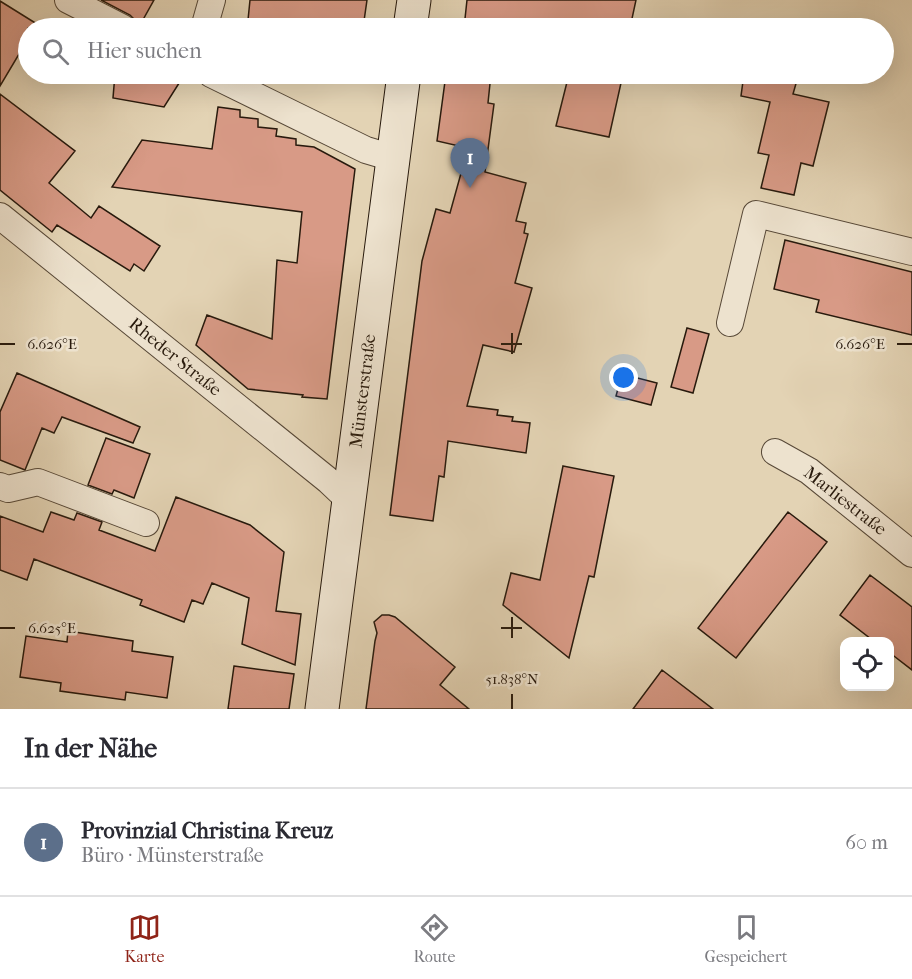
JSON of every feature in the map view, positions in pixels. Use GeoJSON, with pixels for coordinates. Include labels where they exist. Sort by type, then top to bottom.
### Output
{"type":"FeatureCollection","features":[{"type":"Feature","properties":{"kind":"main road"},"geometry":{"type":"LineString","coordinates":[[411,18],[414,0]]}},
{"type":"Feature","properties":{"kind":"main road","name":"Münsterstraße"},"geometry":{"type":"LineString","coordinates":[[322,709],[403,84]]}},
{"type":"Feature","properties":{"kind":"street"},"geometry":{"type":"LineString","coordinates":[[68,0],[103,18]]}},
{"type":"Feature","properties":{"kind":"street"},"geometry":{"type":"LineString","coordinates":[[207,18],[212,0]]}},
{"type":"Feature","properties":{"kind":"street"},"geometry":{"type":"LineString","coordinates":[[231,84],[366,150],[393,159]]}},
{"type":"Feature","properties":{"kind":"street"},"geometry":{"type":"LineString","coordinates":[[730,322],[756,214],[912,252]]}},
{"type":"Feature","properties":{"kind":"street","name":"Rheder Straße"},"geometry":{"type":"LineString","coordinates":[[0,216],[329,481],[349,500]]}},
{"type":"Feature","properties":{"kind":"street","name":"Marliestraße"},"geometry":{"type":"LineString","coordinates":[[775,452],[809,471],[912,554]]}},
{"type":"Feature","properties":{"kind":"street"},"geometry":{"type":"LineString","coordinates":[[0,486],[8,489],[38,482],[146,523]]}},
{"type":"Feature","properties":{"kind":"building"},"geometry":{"type":"Polygon","coordinates":[[[101,0],[154,0],[144,18],[133,18],[101,0]]]}},
{"type":"Feature","properties":{"kind":"building"},"geometry":{"type":"Polygon","coordinates":[[[250,0],[367,0],[364,18],[248,18],[250,0]]]}},
{"type":"Feature","properties":{"kind":"building"},"geometry":{"type":"Polygon","coordinates":[[[467,0],[636,0],[632,18],[465,18],[467,0]]]}},
{"type":"Feature","properties":{"kind":"building"},"geometry":{"type":"Polygon","coordinates":[[[0,1],[27,18],[18,18],[18,56],[0,86],[0,1]]]}},
{"type":"Feature","properties":{"kind":"building"},"geometry":{"type":"Polygon","coordinates":[[[114,84],[178,84],[164,107],[113,98],[114,84]]]}},
{"type":"Feature","properties":{"kind":"building"},"geometry":{"type":"Polygon","coordinates":[[[445,84],[490,84],[488,103],[494,104],[485,172],[526,183],[516,221],[526,223],[524,233],[528,234],[515,283],[532,288],[514,352],[483,345],[467,406],[498,410],[497,415],[513,417],[512,421],[530,423],[526,453],[448,441],[444,477],[439,476],[433,521],[390,515],[422,261],[436,209],[450,213],[468,148],[437,141],[445,84]]]}},
{"type":"Feature","properties":{"kind":"building"},"geometry":{"type":"Polygon","coordinates":[[[566,84],[621,84],[609,137],[556,126],[566,84]]]}},
{"type":"Feature","properties":{"kind":"building"},"geometry":{"type":"Polygon","coordinates":[[[743,84],[796,84],[793,94],[829,102],[813,166],[801,163],[794,195],[761,188],[769,155],[758,153],[770,102],[741,96],[743,84]]]}},
{"type":"Feature","properties":{"kind":"building"},"geometry":{"type":"Polygon","coordinates":[[[0,94],[75,151],[49,183],[91,218],[99,206],[160,246],[144,271],[134,264],[130,271],[57,225],[52,232],[0,190],[0,94]]]}},
{"type":"Feature","properties":{"kind":"building"},"geometry":{"type":"Polygon","coordinates":[[[218,107],[240,110],[240,117],[258,119],[258,127],[277,129],[276,136],[296,139],[296,145],[314,147],[355,169],[327,399],[248,389],[196,345],[207,315],[272,339],[277,260],[297,263],[302,212],[112,187],[142,140],[212,149],[218,107]]]}},
{"type":"Feature","properties":{"kind":"building"},"geometry":{"type":"Polygon","coordinates":[[[785,240],[912,272],[912,335],[816,312],[819,300],[774,289],[785,240]]]}},
{"type":"Feature","properties":{"kind":"building"},"geometry":{"type":"Polygon","coordinates":[[[687,328],[709,334],[693,393],[671,387],[687,328]]]}},
{"type":"Feature","properties":{"kind":"building"},"geometry":{"type":"Polygon","coordinates":[[[17,373],[140,427],[133,443],[62,417],[54,433],[42,428],[25,470],[0,460],[0,412],[17,373]]]}},
{"type":"Feature","properties":{"kind":"building"},"geometry":{"type":"Polygon","coordinates":[[[622,374],[657,383],[651,405],[616,396],[622,374]]]}},
{"type":"Feature","properties":{"kind":"building"},"geometry":{"type":"Polygon","coordinates":[[[106,438],[150,454],[134,498],[114,490],[112,494],[88,485],[106,438]]]}},
{"type":"Feature","properties":{"kind":"building"},"geometry":{"type":"Polygon","coordinates":[[[563,466],[614,476],[594,577],[589,576],[569,658],[503,605],[511,573],[540,580],[563,466]]]}},
{"type":"Feature","properties":{"kind":"building"},"geometry":{"type":"Polygon","coordinates":[[[176,497],[250,525],[284,552],[276,611],[301,614],[295,665],[242,644],[249,598],[212,583],[203,604],[192,600],[184,622],[140,605],[142,600],[34,559],[27,580],[0,570],[0,516],[43,532],[51,512],[74,520],[77,513],[102,522],[99,530],[155,551],[176,497]]]}},
{"type":"Feature","properties":{"kind":"building"},"geometry":{"type":"Polygon","coordinates":[[[788,512],[827,542],[736,658],[698,628],[788,512]]]}},
{"type":"Feature","properties":{"kind":"building"},"geometry":{"type":"Polygon","coordinates":[[[870,575],[912,607],[912,670],[894,656],[894,637],[869,637],[840,615],[870,575]]]}},
{"type":"Feature","properties":{"kind":"building"},"geometry":{"type":"Polygon","coordinates":[[[382,615],[395,617],[455,667],[440,685],[469,709],[366,709],[377,633],[374,622],[382,615]]]}},
{"type":"Feature","properties":{"kind":"building"},"geometry":{"type":"Polygon","coordinates":[[[68,631],[133,641],[132,651],[173,657],[167,698],[126,692],[125,700],[60,691],[61,683],[20,677],[26,636],[67,642],[68,631]]]}},
{"type":"Feature","properties":{"kind":"building"},"geometry":{"type":"Polygon","coordinates":[[[234,666],[294,674],[289,709],[228,709],[234,666]]]}},
{"type":"Feature","properties":{"kind":"building"},"geometry":{"type":"Polygon","coordinates":[[[662,670],[713,709],[633,709],[662,670]]]}},
{"type":"Feature","properties":{"kind":"place","name":"Provinzial Christina Kreuz"},"geometry":{"type":"Point","coordinates":[470,188]}}]}
